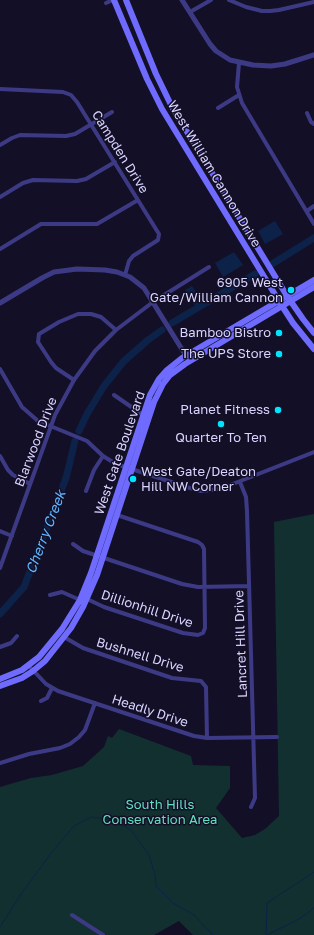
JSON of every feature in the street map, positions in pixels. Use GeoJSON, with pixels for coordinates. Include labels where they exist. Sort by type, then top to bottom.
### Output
{"type":"FeatureCollection","features":[{"type":"Feature","properties":{"kind":"main road","name":"West William Cannon Drive"},"geometry":{"type":"LineString","coordinates":[[114,0],[153,92],[189,155],[280,303],[293,323],[314,349]]}},
{"type":"Feature","properties":{"kind":"main road","name":"West William Cannon Drive"},"geometry":{"type":"LineString","coordinates":[[126,0],[163,90],[288,299],[314,333]]}},
{"type":"Feature","properties":{"kind":"main road"},"geometry":{"type":"LineString","coordinates":[[189,155],[198,149]]}},
{"type":"Feature","properties":{"kind":"main road","name":"West Gate Boulevard"},"geometry":{"type":"LineString","coordinates":[[288,299],[314,280]]}},
{"type":"Feature","properties":{"kind":"main road","name":"West Gate Boulevard"},"geometry":{"type":"LineString","coordinates":[[0,679],[31,669],[45,661],[76,620],[88,599],[129,469],[158,393],[170,375],[188,358],[222,334],[288,299],[314,288]]}},
{"type":"Feature","properties":{"kind":"main road","name":"West Gate Boulevard"},"geometry":{"type":"LineString","coordinates":[[0,686],[22,678],[31,669],[59,633],[80,600],[117,515],[143,415],[150,395],[159,379],[173,364],[226,340],[280,303]]}},
{"type":"Feature","properties":{"kind":"main road"},"geometry":{"type":"LineString","coordinates":[[222,334],[226,340]]}},
{"type":"Feature","properties":{"kind":"street"},"geometry":{"type":"LineString","coordinates":[[106,3],[114,0]]}},
{"type":"Feature","properties":{"kind":"street"},"geometry":{"type":"LineString","coordinates":[[182,0],[213,48],[223,56],[239,63],[277,66],[314,56]]}},
{"type":"Feature","properties":{"kind":"street"},"geometry":{"type":"LineString","coordinates":[[190,12],[211,0]]}},
{"type":"Feature","properties":{"kind":"street"},"geometry":{"type":"LineString","coordinates":[[229,0],[239,2],[262,11],[279,10],[303,2],[314,2]]}},
{"type":"Feature","properties":{"kind":"street"},"geometry":{"type":"LineString","coordinates":[[239,63],[237,79],[239,95],[242,103],[314,224]]}},
{"type":"Feature","properties":{"kind":"street","name":"Campden Drive"},"geometry":{"type":"LineString","coordinates":[[0,90],[52,91],[66,93],[75,98],[159,236],[158,240],[133,256],[129,261],[125,275]]}},
{"type":"Feature","properties":{"kind":"street"},"geometry":{"type":"LineString","coordinates":[[218,108],[239,95]]}},
{"type":"Feature","properties":{"kind":"street"},"geometry":{"type":"LineString","coordinates":[[1,143],[20,135],[66,136],[75,134],[112,112]]}},
{"type":"Feature","properties":{"kind":"street"},"geometry":{"type":"LineString","coordinates":[[307,113],[311,122],[314,124]]}},
{"type":"Feature","properties":{"kind":"street"},"geometry":{"type":"LineString","coordinates":[[0,197],[23,183],[33,180],[77,181],[86,179],[115,162]]}},
{"type":"Feature","properties":{"kind":"street"},"geometry":{"type":"LineString","coordinates":[[0,249],[41,224],[97,224],[138,200]]}},
{"type":"Feature","properties":{"kind":"street"},"geometry":{"type":"LineString","coordinates":[[307,211],[314,206]]}},
{"type":"Feature","properties":{"kind":"street","name":"Blarwood Drive"},"geometry":{"type":"LineString","coordinates":[[0,568],[50,426],[58,407],[74,380],[95,351],[116,330],[153,302],[209,267]]}},
{"type":"Feature","properties":{"kind":"street"},"geometry":{"type":"LineString","coordinates":[[0,303],[54,272],[77,269],[111,271],[125,275],[141,285],[188,358]]}},
{"type":"Feature","properties":{"kind":"street"},"geometry":{"type":"LineString","coordinates":[[74,380],[56,368],[51,362],[38,342],[40,334],[59,322],[78,314],[91,314],[101,317],[116,330]]}},
{"type":"Feature","properties":{"kind":"street"},"geometry":{"type":"LineString","coordinates":[[0,369],[22,407],[27,413],[38,421],[87,441],[112,462],[129,469],[201,491],[220,489],[314,452]]}},
{"type":"Feature","properties":{"kind":"street"},"geometry":{"type":"LineString","coordinates":[[114,395],[143,415]]}},
{"type":"Feature","properties":{"kind":"street"},"geometry":{"type":"LineString","coordinates":[[0,456],[8,470],[13,475],[30,484]]}},
{"type":"Feature","properties":{"kind":"street"},"geometry":{"type":"LineString","coordinates":[[86,491],[94,470],[103,456]]}},
{"type":"Feature","properties":{"kind":"street","name":"Lancret Hill Drive"},"geometry":{"type":"LineString","coordinates":[[240,482],[247,503],[255,798],[251,807]]}},
{"type":"Feature","properties":{"kind":"street"},"geometry":{"type":"LineString","coordinates":[[117,515],[200,543],[204,549],[204,587]]}},
{"type":"Feature","properties":{"kind":"street"},"geometry":{"type":"LineString","coordinates":[[0,531],[12,536]]}},
{"type":"Feature","properties":{"kind":"street"},"geometry":{"type":"LineString","coordinates":[[73,544],[80,550],[193,587],[249,586]]}},
{"type":"Feature","properties":{"kind":"street","name":"Dillionhill Drive"},"geometry":{"type":"LineString","coordinates":[[88,599],[104,607],[176,631],[198,635],[204,631],[206,626],[204,587]]}},
{"type":"Feature","properties":{"kind":"street"},"geometry":{"type":"LineString","coordinates":[[50,595],[62,592],[80,600]]}},
{"type":"Feature","properties":{"kind":"street"},"geometry":{"type":"LineString","coordinates":[[0,647],[11,643],[17,636]]}},
{"type":"Feature","properties":{"kind":"street","name":"Bushnell Drive"},"geometry":{"type":"LineString","coordinates":[[64,637],[83,648],[172,678],[201,681],[206,687],[207,738]]}},
{"type":"Feature","properties":{"kind":"street","name":"Headly Drive"},"geometry":{"type":"LineString","coordinates":[[31,669],[52,688],[194,736],[207,738],[277,737]]}},
{"type":"Feature","properties":{"kind":"street"},"geometry":{"type":"LineString","coordinates":[[41,701],[48,696],[52,688]]}},
{"type":"Feature","properties":{"kind":"street"},"geometry":{"type":"LineString","coordinates":[[0,763],[28,754],[60,748],[70,744],[85,730],[95,703]]}},
{"type":"Feature","properties":{"kind":"street"},"geometry":{"type":"LineString","coordinates":[[72,915],[103,935]]}},
{"type":"Feature","properties":{"kind":"green space","name":"South Hills Conservation Area"},"geometry":{"type":"Polygon","coordinates":[[[314,514],[314,935],[193,935],[179,921],[154,935],[0,935],[0,787],[83,766],[104,747],[108,736],[112,738],[119,729],[191,756],[193,765],[230,766],[230,788],[216,808],[242,838],[255,835],[265,829],[279,816],[274,522],[314,514]]]}},
{"type":"Feature","properties":{"kind":"water"},"geometry":{"type":"Polygon","coordinates":[[[275,221],[283,234],[265,244],[258,231],[275,221]]]}},
{"type":"Feature","properties":{"kind":"water"},"geometry":{"type":"Polygon","coordinates":[[[234,252],[243,265],[223,277],[215,263],[234,252]]]}},
{"type":"Feature","properties":{"kind":"water"},"geometry":{"type":"Polygon","coordinates":[[[192,286],[202,301],[195,306],[185,290],[192,286]]]}},
{"type":"Feature","properties":{"kind":"waterway","name":"Cherry Creek"},"geometry":{"type":"LineString","coordinates":[[272,264],[314,238]]}},
{"type":"Feature","properties":{"kind":"waterway","name":"Cherry Creek"},"geometry":{"type":"LineString","coordinates":[[172,323],[255,274]]}},
{"type":"Feature","properties":{"kind":"waterway","name":"Cherry Creek"},"geometry":{"type":"LineString","coordinates":[[79,431],[87,414],[104,386],[124,361],[162,330]]}},
{"type":"Feature","properties":{"kind":"waterway","name":"Cherry Creek"},"geometry":{"type":"LineString","coordinates":[[0,614],[24,587],[66,478],[75,441]]}},
{"type":"Feature","properties":{"kind":"waterway"},"geometry":{"type":"LineString","coordinates":[[0,927],[21,894],[52,852],[74,826],[91,817],[114,820],[131,830],[149,855],[155,875],[156,886],[173,903],[194,915],[213,935]]}},
{"type":"Feature","properties":{"kind":"waterway"},"geometry":{"type":"LineString","coordinates":[[266,935],[267,903],[314,872]]}},
{"type":"Feature","properties":{"kind":"waterway"},"geometry":{"type":"LineString","coordinates":[[267,935],[299,919],[314,908]]}},
{"type":"Feature","properties":{"kind":"place","name":"6905 West Gate/William Cannon"},"geometry":{"type":"Point","coordinates":[291,290]}},
{"type":"Feature","properties":{"kind":"place","name":"Bamboo Bistro"},"geometry":{"type":"Point","coordinates":[279,333]}},
{"type":"Feature","properties":{"kind":"place","name":"The UPS Store"},"geometry":{"type":"Point","coordinates":[279,354]}},
{"type":"Feature","properties":{"kind":"place","name":"Planet Fitness"},"geometry":{"type":"Point","coordinates":[278,410]}},
{"type":"Feature","properties":{"kind":"place","name":"Quarter To Ten"},"geometry":{"type":"Point","coordinates":[221,424]}},
{"type":"Feature","properties":{"kind":"place","name":"West Gate/Deaton Hill NW Corner"},"geometry":{"type":"Point","coordinates":[133,479]}}]}
